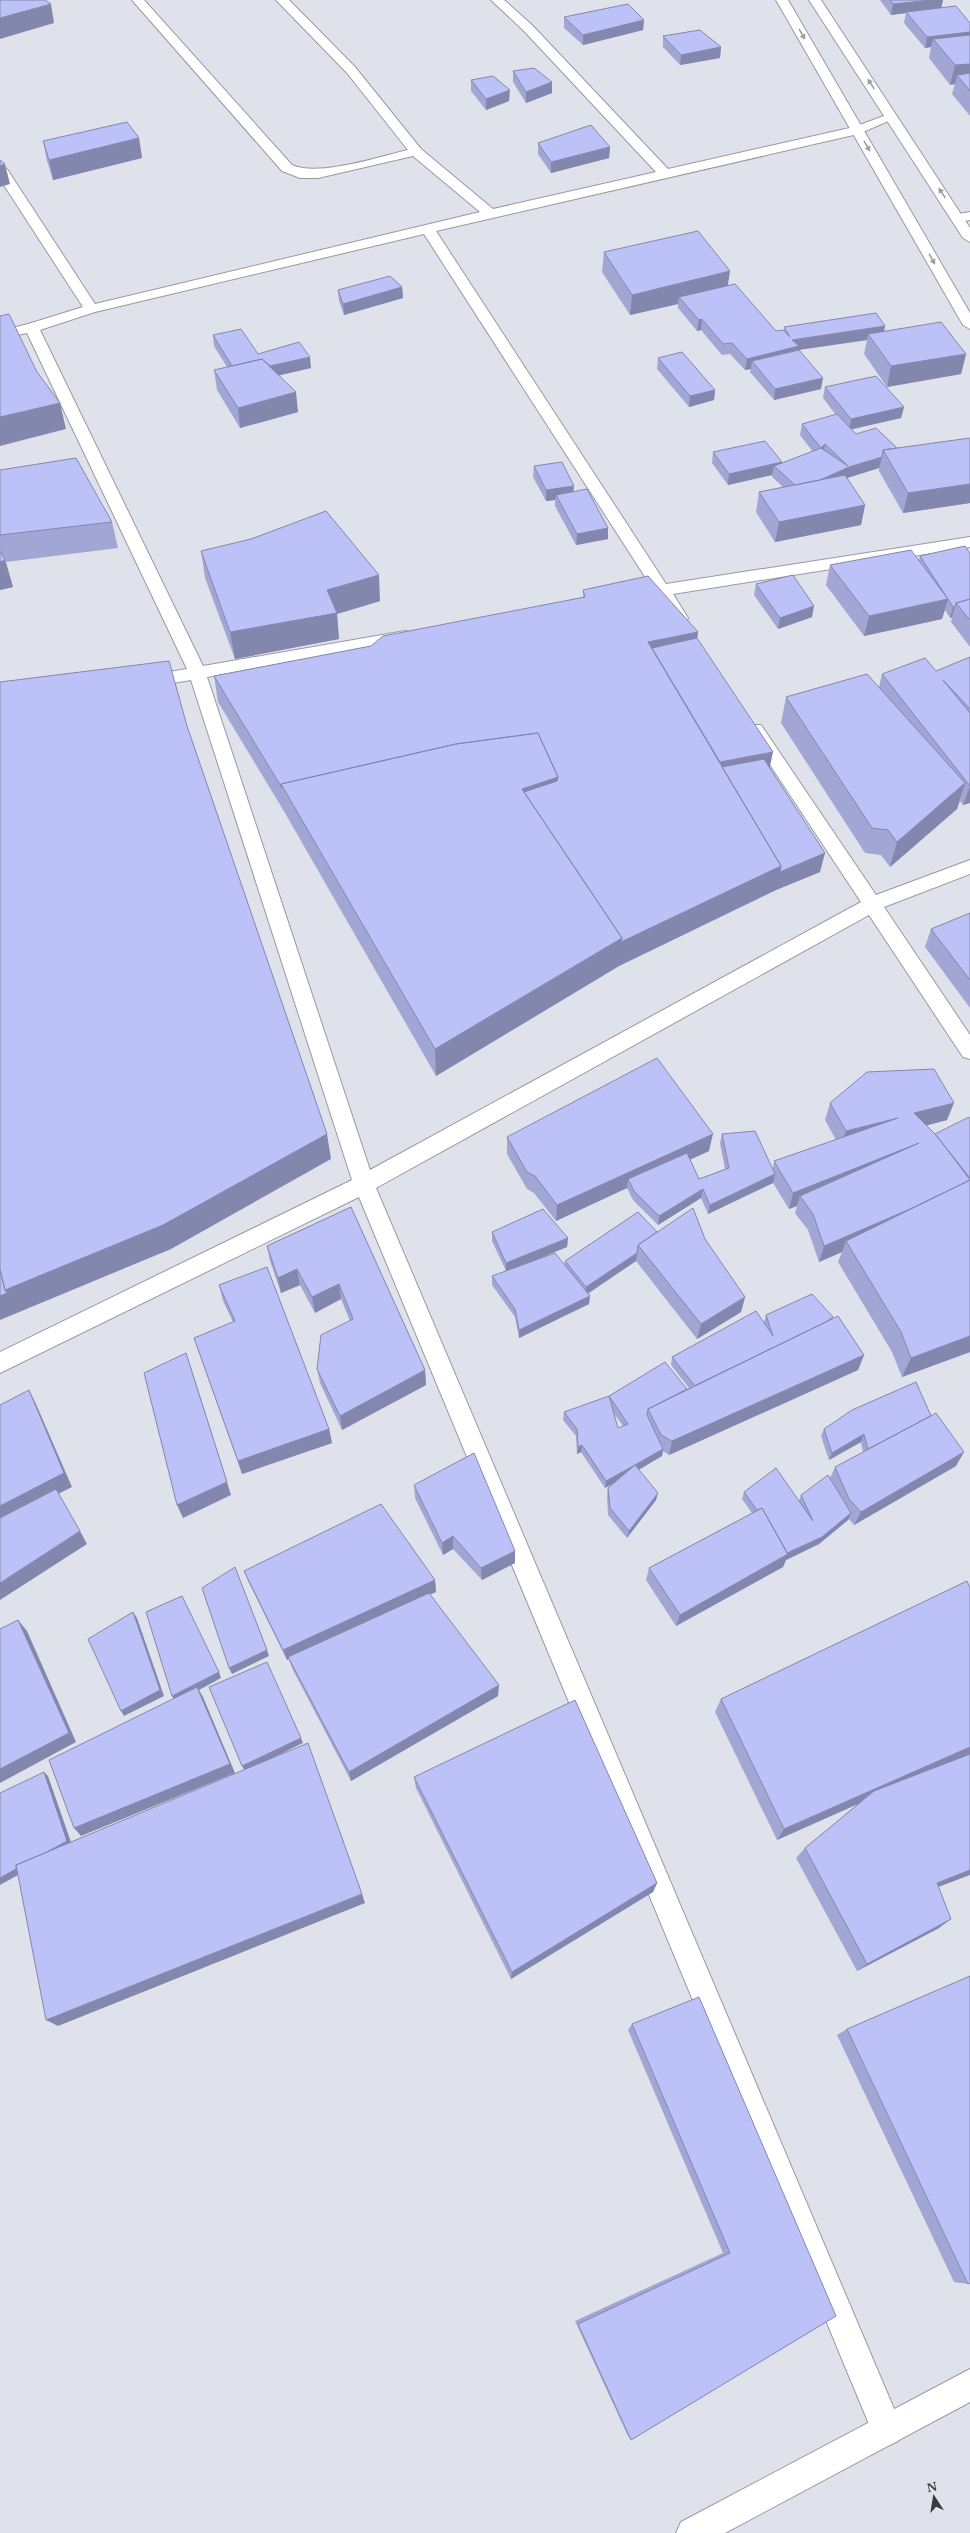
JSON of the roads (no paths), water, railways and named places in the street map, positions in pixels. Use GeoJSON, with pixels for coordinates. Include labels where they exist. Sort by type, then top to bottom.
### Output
{"type":"FeatureCollection","features":[{"type":"Feature","properties":{"kind":"street"},"geometry":{"type":"LineString","coordinates":[[138,0],[287,168],[300,174],[318,174],[416,152]]}},
{"type":"Feature","properties":{"kind":"street"},"geometry":{"type":"LineString","coordinates":[[282,0],[352,70],[416,152],[490,214]]}},
{"type":"Feature","properties":{"kind":"street"},"geometry":{"type":"LineString","coordinates":[[497,0],[528,28],[665,174]]}},
{"type":"Feature","properties":{"kind":"street"},"geometry":{"type":"LineString","coordinates":[[782,0],[970,325]]}},
{"type":"Feature","properties":{"kind":"street"},"geometry":{"type":"LineString","coordinates":[[816,0],[892,117],[964,217],[970,238]]}},
{"type":"Feature","properties":{"kind":"street"},"geometry":{"type":"LineString","coordinates":[[0,335],[32,328],[92,309],[490,214],[858,130],[892,117]]}},
{"type":"Feature","properties":{"kind":"street"},"geometry":{"type":"LineString","coordinates":[[0,169],[92,309]]}},
{"type":"Feature","properties":{"kind":"street"},"geometry":{"type":"LineString","coordinates":[[428,229],[688,630]]}},
{"type":"Feature","properties":{"kind":"street"},"geometry":{"type":"LineString","coordinates":[[32,328],[198,674],[364,1184],[887,2430]]}},
{"type":"Feature","properties":{"kind":"street"},"geometry":{"type":"LineString","coordinates":[[638,595],[970,542]]}},
{"type":"Feature","properties":{"kind":"street"},"geometry":{"type":"LineString","coordinates":[[130,684],[198,674],[418,634]]}},
{"type":"Feature","properties":{"kind":"street"},"geometry":{"type":"LineString","coordinates":[[745,714],[970,1051]]}},
{"type":"Feature","properties":{"kind":"street"},"geometry":{"type":"LineString","coordinates":[[0,1363],[364,1184],[873,904],[970,867]]}},
{"type":"Feature","properties":{"kind":"street"},"geometry":{"type":"LineString","coordinates":[[692,2533],[970,2385]]}}]}
